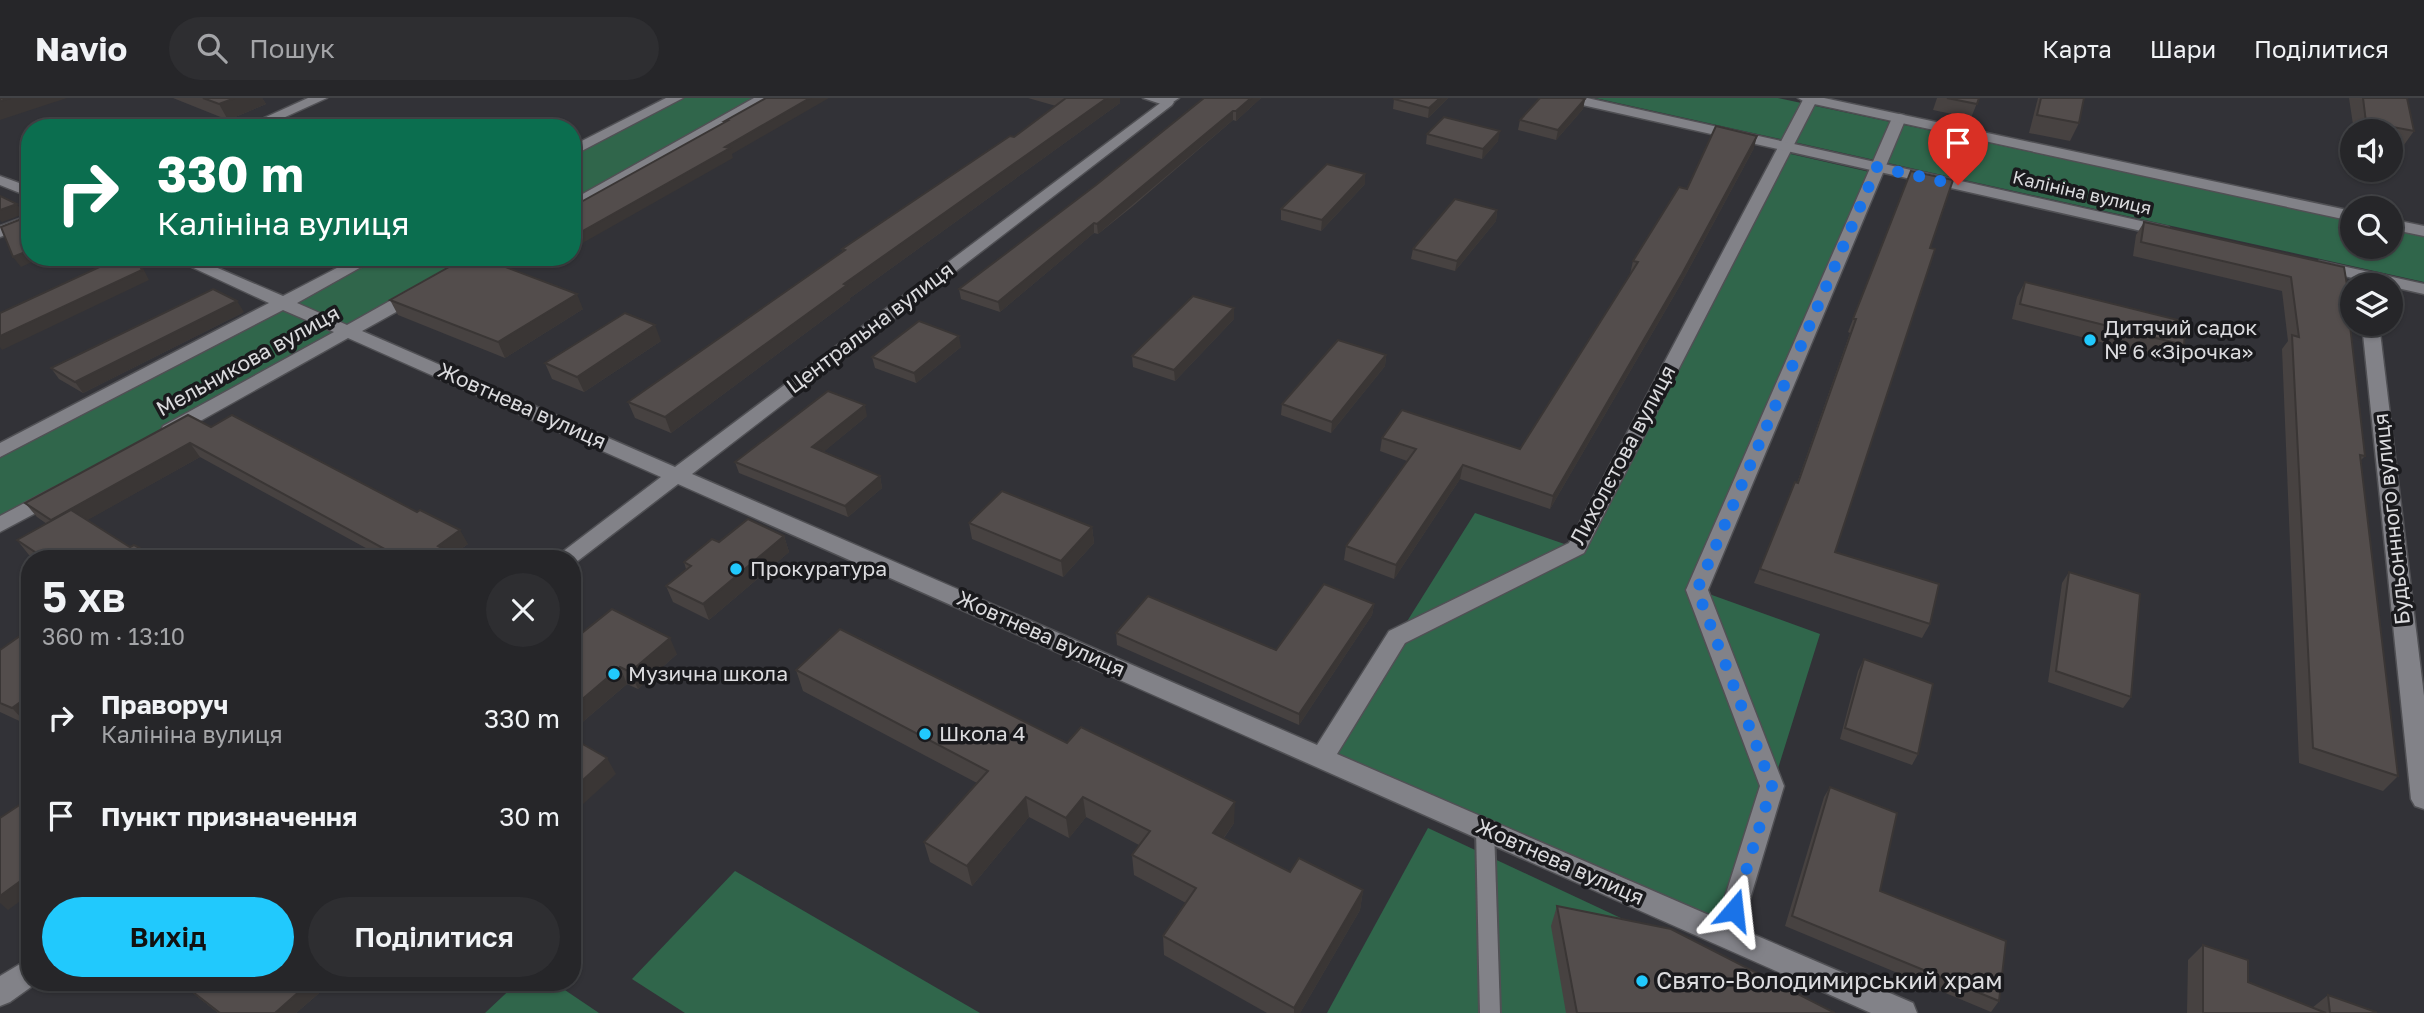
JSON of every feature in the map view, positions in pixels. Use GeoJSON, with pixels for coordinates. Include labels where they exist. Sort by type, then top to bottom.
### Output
{"type":"FeatureCollection","features":[{"type":"Feature","properties":{"kind":"street"},"geometry":{"type":"LineString","coordinates":[[270,119],[320,98]]}},
{"type":"Feature","properties":{"kind":"street"},"geometry":{"type":"LineString","coordinates":[[581,147],[676,98]]}},
{"type":"Feature","properties":{"kind":"street"},"geometry":{"type":"LineString","coordinates":[[581,200],[764,98]]}},
{"type":"Feature","properties":{"kind":"street","name":"Калініна вулиця"},"geometry":{"type":"LineString","coordinates":[[1569,98],[2188,236]]}},
{"type":"Feature","properties":{"kind":"street","name":"Калініна вулиця"},"geometry":{"type":"LineString","coordinates":[[1809,98],[2340,213]]}},
{"type":"Feature","properties":{"kind":"street","name":"Лихолєтова вулиця"},"geometry":{"type":"LineString","coordinates":[[1322,757],[1397,637],[1577,548],[1809,98]]}},
{"type":"Feature","properties":{"kind":"street","name":"Центральна вулиця"},"geometry":{"type":"LineString","coordinates":[[579,550],[1163,99]]}},
{"type":"Feature","properties":{"kind":"street"},"geometry":{"type":"LineString","coordinates":[[1726,935],[1772,786],[1697,590],[1899,118]]}},
{"type":"Feature","properties":{"kind":"street"},"geometry":{"type":"LineString","coordinates":[[0,180],[21,189]]}},
{"type":"Feature","properties":{"kind":"street"},"geometry":{"type":"LineString","coordinates":[[0,232],[21,224]]}},
{"type":"Feature","properties":{"kind":"street"},"geometry":{"type":"LineString","coordinates":[[2403,227],[2424,231]]}},
{"type":"Feature","properties":{"kind":"street"},"geometry":{"type":"LineString","coordinates":[[2310,264],[2341,273]]}},
{"type":"Feature","properties":{"kind":"street","name":"Жовтнева вулиця"},"geometry":{"type":"LineString","coordinates":[[199,266],[350,330],[1903,1013]]}},
{"type":"Feature","properties":{"kind":"street","name":"Мельникова вулиця"},"geometry":{"type":"LineString","coordinates":[[0,452],[354,266]]}},
{"type":"Feature","properties":{"kind":"street","name":"Мельникова вулиця"},"geometry":{"type":"LineString","coordinates":[[157,438],[433,284]]}},
{"type":"Feature","properties":{"kind":"street"},"geometry":{"type":"LineString","coordinates":[[2403,286],[2424,289]]}},
{"type":"Feature","properties":{"kind":"street","name":"Будьоннного вулиця"},"geometry":{"type":"LineString","coordinates":[[2371,336],[2424,799]]}},
{"type":"Feature","properties":{"kind":"street"},"geometry":{"type":"LineString","coordinates":[[0,525],[72,485]]}},
{"type":"Feature","properties":{"kind":"street"},"geometry":{"type":"LineString","coordinates":[[0,993],[21,978]]}},
{"type":"Feature","properties":{"kind":"lane"},"geometry":{"type":"LineString","coordinates":[[1485,828],[1490,1013]]}},
{"type":"Feature","properties":{"kind":"green space"},"geometry":{"type":"Polygon","coordinates":[[[676,98],[763,98],[581,200],[581,147],[676,98]]]}},
{"type":"Feature","properties":{"kind":"green space"},"geometry":{"type":"Polygon","coordinates":[[[1595,98],[1778,98],[2340,218],[2340,259],[2403,259],[2403,232],[2424,236],[2424,282],[2403,277],[2403,273],[2383,273],[1595,98]]]}},
{"type":"Feature","properties":{"kind":"green space"},"geometry":{"type":"Polygon","coordinates":[[[1782,152],[1874,173],[1698,590],[1820,634],[1726,935],[1322,757],[1475,513],[1576,548],[1782,152]]]}},
{"type":"Feature","properties":{"kind":"green space"},"geometry":{"type":"Polygon","coordinates":[[[354,266],[464,266],[0,525],[0,451],[354,266]]]}},
{"type":"Feature","properties":{"kind":"green space"},"geometry":{"type":"Polygon","coordinates":[[[1428,828],[1824,1013],[1327,1013],[1428,828]]]}},
{"type":"Feature","properties":{"kind":"green space"},"geometry":{"type":"Polygon","coordinates":[[[735,871],[980,1013],[685,1013],[632,979],[735,871]]]}},
{"type":"Feature","properties":{"kind":"green space"},"geometry":{"type":"Polygon","coordinates":[[[508,991],[566,991],[599,1013],[485,1013],[508,991]]]}},
{"type":"Feature","properties":{"kind":"building"},"geometry":{"type":"Polygon","coordinates":[[[203,98],[235,98],[219,104],[203,98]]]}},
{"type":"Feature","properties":{"kind":"building"},"geometry":{"type":"Polygon","coordinates":[[[766,98],[810,98],[725,147],[730,148],[581,232],[581,202],[766,98]]]}},
{"type":"Feature","properties":{"kind":"building"},"geometry":{"type":"Polygon","coordinates":[[[1066,98],[1107,98],[844,284],[847,285],[665,417],[628,402],[845,250],[842,249],[1010,136],[1014,137],[1066,98]]]}},
{"type":"Feature","properties":{"kind":"building"},"geometry":{"type":"Polygon","coordinates":[[[1204,98],[1251,98],[998,302],[959,289],[1096,185],[1204,98]]]}},
{"type":"Feature","properties":{"kind":"building"},"geometry":{"type":"Polygon","coordinates":[[[1395,98],[1440,98],[1429,108],[1395,98]]]}},
{"type":"Feature","properties":{"kind":"building"},"geometry":{"type":"Polygon","coordinates":[[[1540,98],[1585,99],[1558,130],[1520,120],[1540,98]]]}},
{"type":"Feature","properties":{"kind":"building"},"geometry":{"type":"Polygon","coordinates":[[[1947,98],[1979,98],[1977,104],[1947,98]]]}},
{"type":"Feature","properties":{"kind":"building"},"geometry":{"type":"Polygon","coordinates":[[[2041,98],[2084,98],[2079,123],[2037,115],[2041,98]]]}},
{"type":"Feature","properties":{"kind":"building"},"geometry":{"type":"Polygon","coordinates":[[[2363,98],[2407,98],[2414,131],[2403,129],[2403,119],[2366,119],[2363,98]]]}},
{"type":"Feature","properties":{"kind":"building"},"geometry":{"type":"Polygon","coordinates":[[[1444,117],[1500,131],[1483,149],[1427,134],[1444,117]]]}},
{"type":"Feature","properties":{"kind":"building"},"geometry":{"type":"Polygon","coordinates":[[[1716,126],[1757,136],[1682,274],[1553,496],[1463,465],[1396,565],[1346,546],[1416,449],[1382,438],[1402,410],[1520,449],[1638,262],[1633,261],[1679,187],[1687,189],[1716,126]]]}},
{"type":"Feature","properties":{"kind":"building"},"geometry":{"type":"Polygon","coordinates":[[[1327,164],[1365,174],[1322,220],[1281,209],[1327,164]]]}},
{"type":"Feature","properties":{"kind":"building"},"geometry":{"type":"Polygon","coordinates":[[[1911,171],[1953,180],[1930,248],[1935,249],[1835,552],[1939,584],[1930,624],[1760,569],[1795,482],[1798,483],[1856,319],[1853,319],[1911,171]]]}},
{"type":"Feature","properties":{"kind":"building"},"geometry":{"type":"Polygon","coordinates":[[[0,196],[17,204],[0,210],[0,196]]]}},
{"type":"Feature","properties":{"kind":"building"},"geometry":{"type":"Polygon","coordinates":[[[1455,199],[1497,210],[1457,261],[1413,249],[1455,199]]]}},
{"type":"Feature","properties":{"kind":"building"},"geometry":{"type":"Polygon","coordinates":[[[21,219],[21,254],[13,257],[1,227],[21,219]]]}},
{"type":"Feature","properties":{"kind":"building"},"geometry":{"type":"Polygon","coordinates":[[[2144,222],[2344,267],[2345,273],[2340,273],[2340,336],[2351,336],[2365,456],[2360,455],[2398,776],[2313,748],[2292,335],[2299,337],[2291,277],[2141,242],[2144,222]]]}},
{"type":"Feature","properties":{"kind":"building"},"geometry":{"type":"Polygon","coordinates":[[[102,266],[140,266],[142,270],[0,336],[0,313],[102,266]]]}},
{"type":"Feature","properties":{"kind":"building"},"geometry":{"type":"Polygon","coordinates":[[[451,266],[503,266],[577,294],[498,342],[390,300],[451,266]]]}},
{"type":"Feature","properties":{"kind":"building"},"geometry":{"type":"Polygon","coordinates":[[[2025,282],[2186,322],[2184,345],[2020,304],[2025,282]]]}},
{"type":"Feature","properties":{"kind":"building"},"geometry":{"type":"Polygon","coordinates":[[[213,289],[237,301],[75,382],[51,368],[213,289]]]}},
{"type":"Feature","properties":{"kind":"building"},"geometry":{"type":"Polygon","coordinates":[[[1193,296],[1234,308],[1174,370],[1132,356],[1193,296]]]}},
{"type":"Feature","properties":{"kind":"building"},"geometry":{"type":"Polygon","coordinates":[[[625,313],[655,325],[577,377],[545,363],[625,313]]]}},
{"type":"Feature","properties":{"kind":"building"},"geometry":{"type":"Polygon","coordinates":[[[919,321],[959,336],[914,373],[872,357],[919,321]]]}},
{"type":"Feature","properties":{"kind":"building"},"geometry":{"type":"Polygon","coordinates":[[[1338,340],[1386,355],[1332,422],[1282,404],[1338,340]]]}},
{"type":"Feature","properties":{"kind":"building"},"geometry":{"type":"Polygon","coordinates":[[[828,391],[865,405],[812,447],[880,476],[845,506],[735,462],[828,391]]]}},
{"type":"Feature","properties":{"kind":"building"},"geometry":{"type":"Polygon","coordinates":[[[188,415],[211,427],[232,415],[417,512],[420,510],[460,530],[438,546],[446,550],[386,550],[190,443],[51,520],[25,503],[188,415]]]}},
{"type":"Feature","properties":{"kind":"building"},"geometry":{"type":"Polygon","coordinates":[[[1002,491],[1092,527],[1061,561],[969,523],[1002,491]]]}},
{"type":"Feature","properties":{"kind":"building"},"geometry":{"type":"Polygon","coordinates":[[[71,510],[130,547],[134,545],[143,550],[32,550],[17,540],[71,510]]]}},
{"type":"Feature","properties":{"kind":"building"},"geometry":{"type":"Polygon","coordinates":[[[748,519],[784,536],[703,604],[666,586],[691,566],[684,562],[712,539],[719,542],[748,519]]]}},
{"type":"Feature","properties":{"kind":"building"},"geometry":{"type":"Polygon","coordinates":[[[2069,572],[2140,594],[2131,697],[2056,671],[2069,572]]]}},
{"type":"Feature","properties":{"kind":"building"},"geometry":{"type":"Polygon","coordinates":[[[1324,584],[1374,604],[1299,714],[1116,633],[1148,596],[1276,650],[1324,584]]]}},
{"type":"Feature","properties":{"kind":"building"},"geometry":{"type":"Polygon","coordinates":[[[612,609],[670,638],[630,672],[620,667],[581,700],[581,634],[612,609]]]}},
{"type":"Feature","properties":{"kind":"building"},"geometry":{"type":"Polygon","coordinates":[[[840,629],[1067,743],[1081,727],[1235,802],[1213,833],[1290,872],[1299,858],[1363,890],[1294,1008],[1163,936],[1196,888],[1132,855],[1150,831],[1083,797],[1066,818],[1026,797],[967,866],[924,842],[988,771],[796,670],[840,629]]]}},
{"type":"Feature","properties":{"kind":"building"},"geometry":{"type":"Polygon","coordinates":[[[21,636],[21,702],[12,708],[0,703],[0,650],[21,636]]]}},
{"type":"Feature","properties":{"kind":"building"},"geometry":{"type":"Polygon","coordinates":[[[1864,659],[1933,684],[1918,754],[1845,728],[1864,659]]]}},
{"type":"Feature","properties":{"kind":"building"},"geometry":{"type":"Polygon","coordinates":[[[581,743],[607,758],[581,782],[581,743]]]}},
{"type":"Feature","properties":{"kind":"building"},"geometry":{"type":"Polygon","coordinates":[[[1830,787],[1897,813],[1880,891],[2006,941],[1999,1001],[1792,916],[1830,787]]]}},
{"type":"Feature","properties":{"kind":"building"},"geometry":{"type":"Polygon","coordinates":[[[21,804],[21,881],[0,896],[0,818],[21,804]]]}},
{"type":"Feature","properties":{"kind":"building","name":"Свято-Володимирський храм"},"geometry":{"type":"Polygon","coordinates":[[[1557,906],[1671,929],[1835,1013],[1577,1013],[1557,906]]]}},
{"type":"Feature","properties":{"kind":"building"},"geometry":{"type":"Polygon","coordinates":[[[2203,945],[2248,960],[2248,982],[2326,1013],[2203,1013],[2203,945]]]}},
{"type":"Feature","properties":{"kind":"building"},"geometry":{"type":"Polygon","coordinates":[[[192,991],[300,991],[275,1013],[220,1013],[192,991]]]}},
{"type":"Feature","properties":{"kind":"building"},"geometry":{"type":"Polygon","coordinates":[[[2328,995],[2376,1012],[2376,1013],[2330,1013],[2328,995]]]}},
{"type":"Feature","properties":{"kind":"place","name":"Дитячий садок № 6 «Зірочка»"},"geometry":{"type":"Point","coordinates":[2090,340]}},
{"type":"Feature","properties":{"kind":"place","name":"Прокуратура"},"geometry":{"type":"Point","coordinates":[736,569]}},
{"type":"Feature","properties":{"kind":"place","name":"Музична школа"},"geometry":{"type":"Point","coordinates":[614,674]}},
{"type":"Feature","properties":{"kind":"place","name":"Школа 4"},"geometry":{"type":"Point","coordinates":[925,734]}},
{"type":"Feature","properties":{"kind":"place","name":"Свято-Володимирський храм"},"geometry":{"type":"Point","coordinates":[1642,981]}},
{"type":"Feature","properties":{"kind":"route"},"geometry":{"type":"LineString","coordinates":[[1734,910],[1772,786],[1697,590],[1877,167],[1958,185]]}}]}
